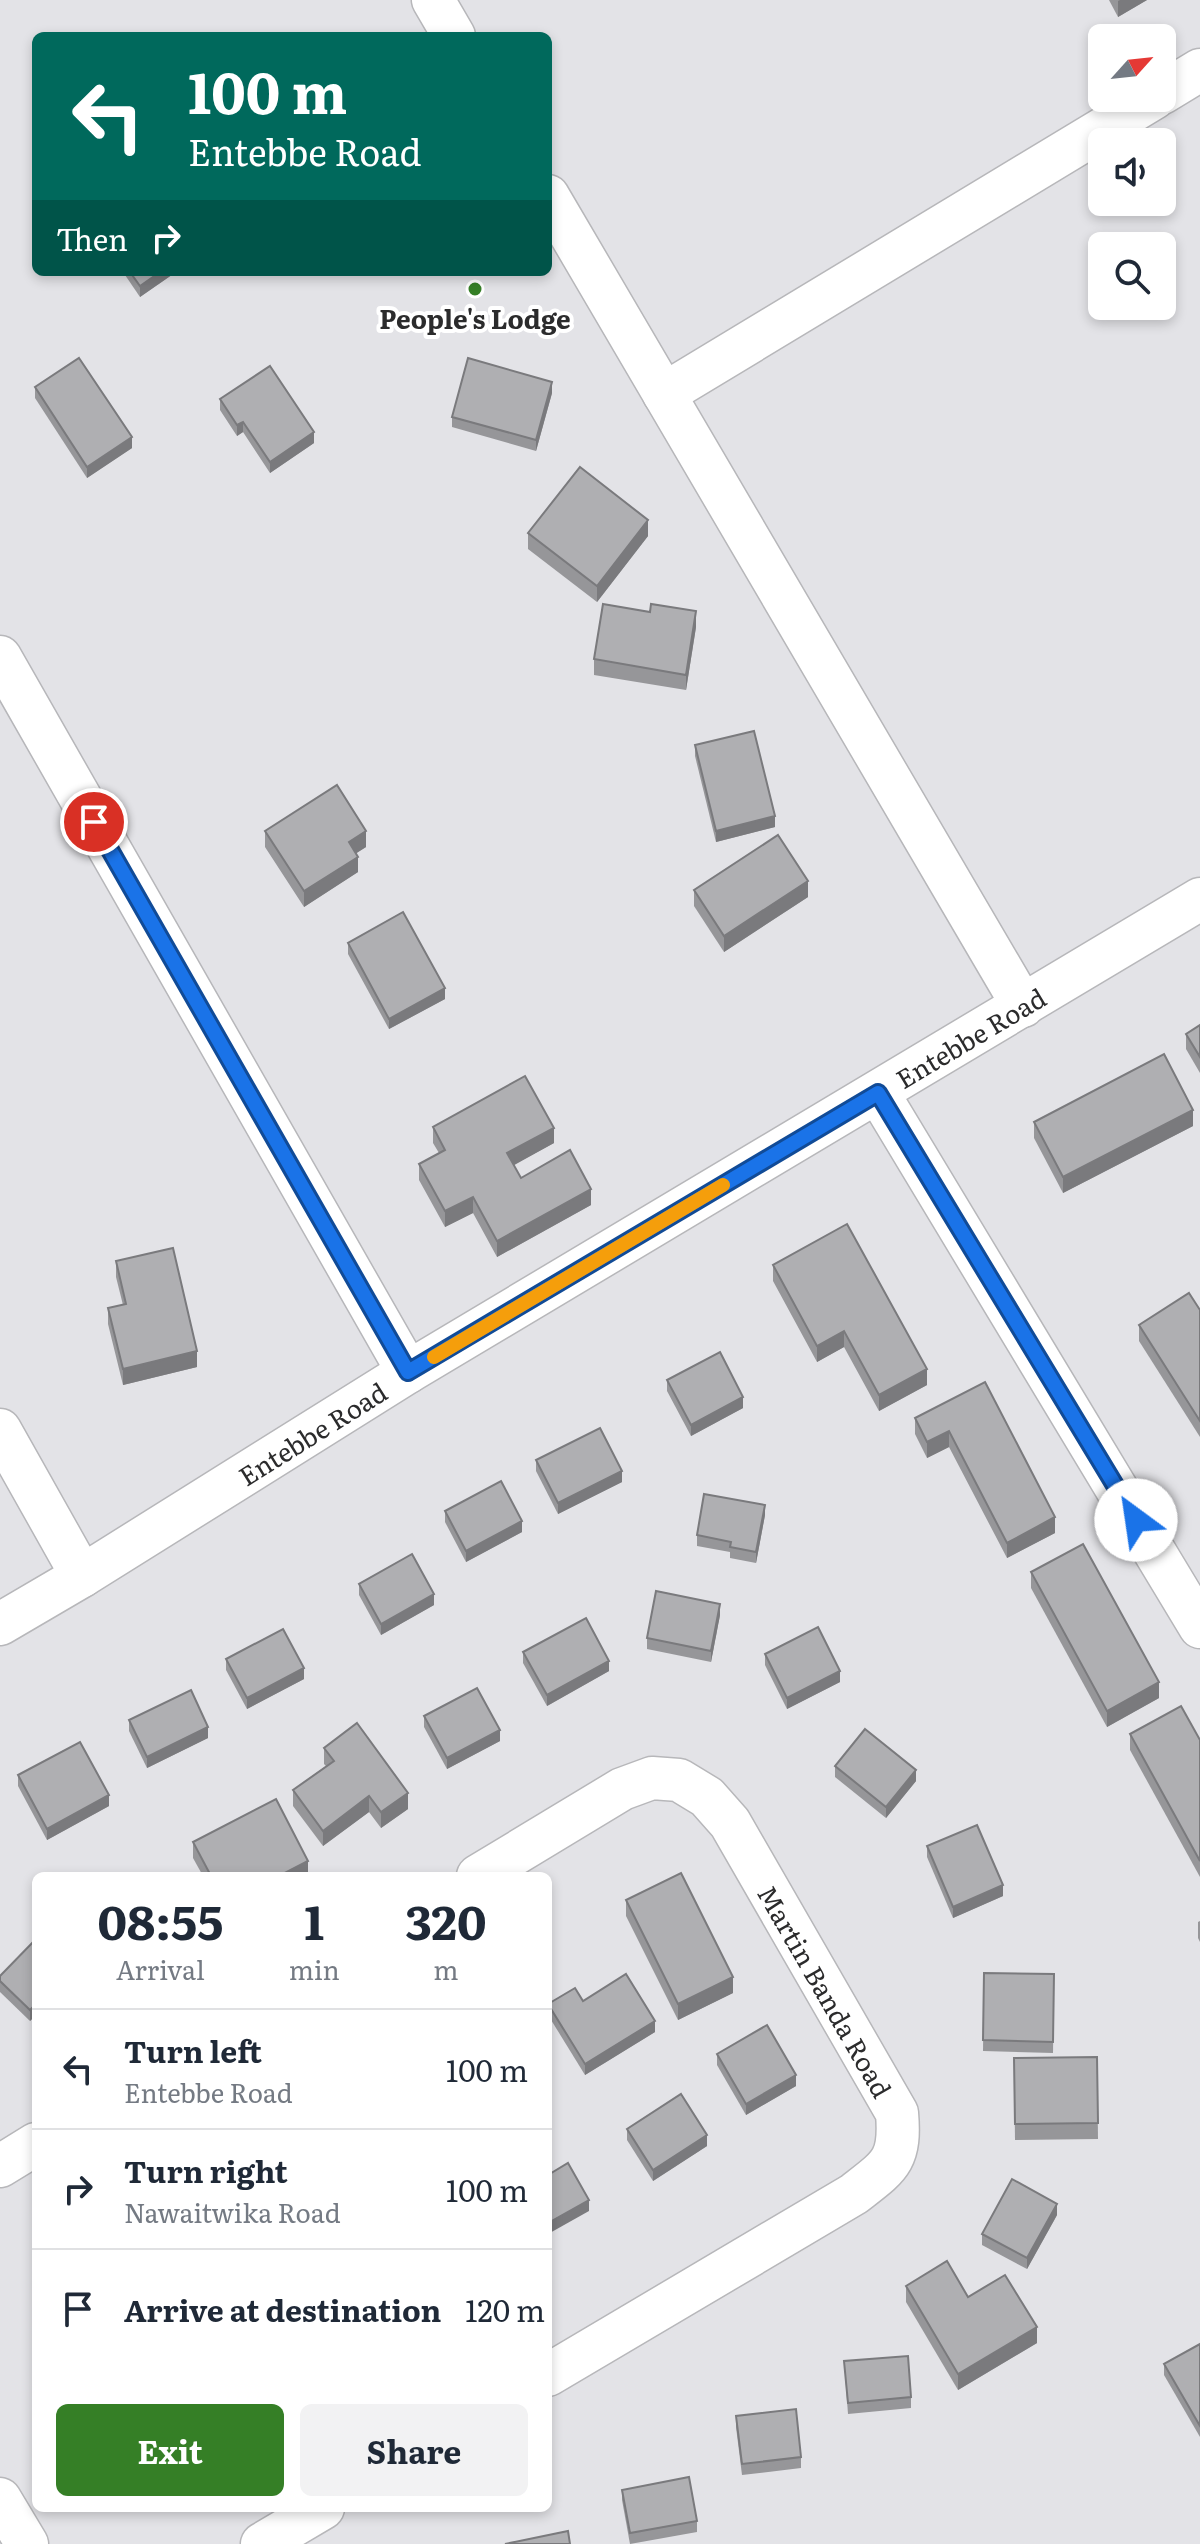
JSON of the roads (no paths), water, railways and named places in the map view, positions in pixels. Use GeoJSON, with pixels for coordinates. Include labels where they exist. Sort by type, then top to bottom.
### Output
{"type":"FeatureCollection","features":[{"type":"Feature","properties":{"kind":"street"},"geometry":{"type":"LineString","coordinates":[[433,0],[452,32]]}},
{"type":"Feature","properties":{"kind":"street"},"geometry":{"type":"LineString","coordinates":[[1176,85],[1200,70]]}},
{"type":"Feature","properties":{"kind":"street"},"geometry":{"type":"LineString","coordinates":[[664,394],[1131,112]]}},
{"type":"Feature","properties":{"kind":"street"},"geometry":{"type":"LineString","coordinates":[[552,203],[1023,1006]]}},
{"type":"Feature","properties":{"kind":"street"},"geometry":{"type":"LineString","coordinates":[[0,657],[408,1372]]}},
{"type":"Feature","properties":{"kind":"street","name":"Entebbe Road"},"geometry":{"type":"LineString","coordinates":[[0,1624],[408,1372],[1200,899]]}},
{"type":"Feature","properties":{"kind":"street"},"geometry":{"type":"LineString","coordinates":[[878,1093],[1200,1627]]}},
{"type":"Feature","properties":{"kind":"street"},"geometry":{"type":"LineString","coordinates":[[0,1430],[82,1576]]}},
{"type":"Feature","properties":{"kind":"street","name":"Martin Banda Road"},"geometry":{"type":"LineString","coordinates":[[485,1872],[622,1789],[652,1778],[679,1780],[707,1797],[730,1823],[897,2113],[900,2143],[886,2170],[854,2194],[552,2373]]}},
{"type":"Feature","properties":{"kind":"street"},"geometry":{"type":"LineString","coordinates":[[0,2166],[32,2146]]}},
{"type":"Feature","properties":{"kind":"street"},"geometry":{"type":"LineString","coordinates":[[0,2499],[27,2544]]}},
{"type":"Feature","properties":{"kind":"street"},"geometry":{"type":"LineString","coordinates":[[262,2544],[316,2512]]}},
{"type":"Feature","properties":{"kind":"place","name":"People's Lodge"},"geometry":{"type":"Point","coordinates":[475,289]}}]}
